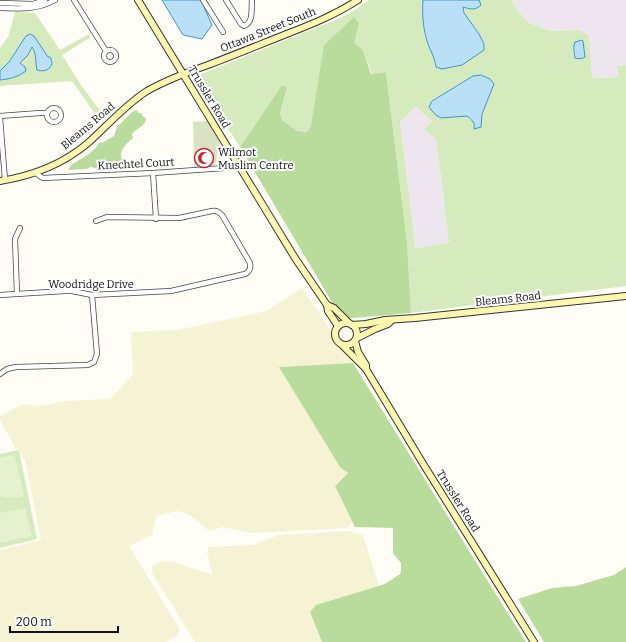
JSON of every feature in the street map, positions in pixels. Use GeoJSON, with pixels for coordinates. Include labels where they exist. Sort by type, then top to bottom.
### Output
{"type":"FeatureCollection","features":[{"type":"Feature","properties":{"kind":"main road","name":"Trussler Road"},"geometry":{"type":"LineString","coordinates":[[138,0],[239,167],[338,326]]}},
{"type":"Feature","properties":{"kind":"main road","name":"Ottawa Street South"},"geometry":{"type":"LineString","coordinates":[[184,74],[320,21],[358,0]]}},
{"type":"Feature","properties":{"kind":"main road","name":"Bleams Road"},"geometry":{"type":"LineString","coordinates":[[2,181],[36,173],[57,163],[80,149],[124,109],[146,92],[184,74]]}},
{"type":"Feature","properties":{"kind":"main road","name":"Bleams Road"},"geometry":{"type":"LineString","coordinates":[[350,324],[366,324],[385,320],[626,296]]}},
{"type":"Feature","properties":{"kind":"main road","name":"Trussler Road"},"geometry":{"type":"LineString","coordinates":[[326,305],[334,308],[350,324]]}},
{"type":"Feature","properties":{"kind":"main road","name":"Bleams Road"},"geometry":{"type":"LineString","coordinates":[[356,340],[375,328],[388,324],[392,320]]}},
{"type":"Feature","properties":{"kind":"main road"},"geometry":{"type":"LineString","coordinates":[[345,323],[350,324],[357,330],[356,340],[345,346],[338,343],[335,336],[336,329],[338,326],[345,323]]}},
{"type":"Feature","properties":{"kind":"main road","name":"Trussler Road"},"geometry":{"type":"LineString","coordinates":[[356,340],[358,352],[366,365],[366,369]]}},
{"type":"Feature","properties":{"kind":"main road","name":"Trussler Road"},"geometry":{"type":"LineString","coordinates":[[342,345],[366,369],[534,642]]}},
{"type":"Feature","properties":{"kind":"street"},"geometry":{"type":"LineString","coordinates":[[0,3],[33,4],[46,0]]}},
{"type":"Feature","properties":{"kind":"street"},"geometry":{"type":"LineString","coordinates":[[0,8],[36,8],[44,6],[55,0]]}},
{"type":"Feature","properties":{"kind":"street"},"geometry":{"type":"LineString","coordinates":[[74,0],[106,51]]}},
{"type":"Feature","properties":{"kind":"street"},"geometry":{"type":"LineString","coordinates":[[203,0],[223,32]]}},
{"type":"Feature","properties":{"kind":"street"},"geometry":{"type":"LineString","coordinates":[[226,0],[241,24],[244,26],[251,20],[252,0]]}},
{"type":"Feature","properties":{"kind":"street"},"geometry":{"type":"LineString","coordinates":[[2,181],[0,117],[47,113]]}},
{"type":"Feature","properties":{"kind":"street","name":"Knechtel Court"},"geometry":{"type":"LineString","coordinates":[[36,173],[43,178],[239,167]]}},
{"type":"Feature","properties":{"kind":"street"},"geometry":{"type":"LineString","coordinates":[[152,173],[156,219]]}},
{"type":"Feature","properties":{"kind":"street","name":"Woodridge Drive"},"geometry":{"type":"LineString","coordinates":[[0,295],[72,291],[92,295],[171,291],[245,274],[249,271],[250,263],[219,212],[212,211],[179,218],[156,219],[107,217],[96,221]]}},
{"type":"Feature","properties":{"kind":"street"},"geometry":{"type":"LineString","coordinates":[[17,294],[15,239],[20,228]]}},
{"type":"Feature","properties":{"kind":"street"},"geometry":{"type":"LineString","coordinates":[[0,374],[7,369],[16,367],[88,365],[94,362],[97,354],[92,295]]}},
{"type":"Feature","properties":{"kind":"shaded area"},"geometry":{"type":"Polygon","coordinates":[[[512,0],[626,0],[626,65],[617,66],[618,77],[592,78],[580,30],[550,31],[529,23],[513,5],[512,0]]]}},
{"type":"Feature","properties":{"kind":"shaded area"},"geometry":{"type":"Polygon","coordinates":[[[416,107],[432,121],[436,138],[449,243],[415,248],[400,122],[416,107]]]}},
{"type":"Feature","properties":{"kind":"shaded area"},"geometry":{"type":"Polygon","coordinates":[[[302,288],[353,363],[280,367],[348,473],[335,486],[353,522],[347,528],[252,533],[223,527],[209,531],[191,516],[178,511],[156,516],[152,535],[129,546],[179,628],[179,634],[167,642],[0,642],[0,550],[41,540],[25,460],[19,450],[15,448],[0,419],[0,416],[23,404],[39,406],[66,401],[110,399],[133,374],[131,332],[178,330],[266,311],[302,288]]]}},
{"type":"Feature","properties":{"kind":"shaded area"},"geometry":{"type":"Polygon","coordinates":[[[348,531],[363,535],[379,586],[316,605],[310,612],[322,642],[195,642],[152,573],[152,566],[163,561],[173,562],[213,575],[207,554],[209,547],[253,545],[279,535],[348,531]]]}},
{"type":"Feature","properties":{"kind":"green space"},"geometry":{"type":"Polygon","coordinates":[[[369,0],[423,0],[423,22],[425,33],[436,67],[479,34],[464,13],[463,6],[481,5],[479,0],[512,0],[513,5],[529,23],[550,31],[580,30],[589,36],[592,78],[618,77],[617,66],[626,65],[626,286],[411,313],[407,242],[386,72],[372,74],[363,50],[354,43],[359,24],[311,127],[307,132],[297,131],[282,120],[280,115],[287,89],[282,85],[240,147],[194,77],[338,19],[369,0]],[[473,76],[432,100],[429,107],[458,116],[467,116],[473,121],[474,125],[481,127],[482,114],[494,84],[473,76]],[[416,107],[400,122],[415,248],[449,243],[436,138],[424,130],[432,121],[416,107]]]}},
{"type":"Feature","properties":{"kind":"green space"},"geometry":{"type":"Polygon","coordinates":[[[15,12],[35,13],[60,50],[89,34],[91,37],[62,55],[81,85],[104,116],[100,121],[72,81],[0,86],[0,48],[8,37],[15,12]]]}},
{"type":"Feature","properties":{"kind":"green space"},"geometry":{"type":"Polygon","coordinates":[[[354,17],[359,24],[354,43],[363,50],[371,74],[386,72],[407,242],[411,313],[342,319],[240,147],[282,85],[287,88],[280,114],[282,120],[297,131],[307,132],[311,126],[324,45],[354,17]]]}},
{"type":"Feature","properties":{"kind":"green space"},"geometry":{"type":"Polygon","coordinates":[[[137,110],[138,113],[141,113],[143,117],[146,118],[146,121],[132,134],[133,138],[123,149],[121,157],[124,164],[122,164],[120,168],[97,169],[91,167],[86,169],[68,170],[74,163],[91,152],[99,143],[102,143],[114,136],[117,127],[132,112],[137,110]]]}},
{"type":"Feature","properties":{"kind":"green space"},"geometry":{"type":"Polygon","coordinates":[[[208,121],[220,142],[215,165],[194,167],[193,122],[208,121]]]}},
{"type":"Feature","properties":{"kind":"green space"},"geometry":{"type":"Polygon","coordinates":[[[353,363],[526,642],[322,642],[310,612],[316,605],[385,584],[400,574],[401,563],[393,553],[393,528],[355,527],[335,486],[348,473],[340,467],[279,367],[353,363]]]}},
{"type":"Feature","properties":{"kind":"green space"},"geometry":{"type":"Polygon","coordinates":[[[19,450],[37,539],[0,548],[0,454],[19,450]]]}},
{"type":"Feature","properties":{"kind":"green space"},"geometry":{"type":"Polygon","coordinates":[[[13,455],[15,457],[24,496],[12,498],[0,496],[0,458],[13,455]]]}},
{"type":"Feature","properties":{"kind":"green space"},"geometry":{"type":"Polygon","coordinates":[[[25,508],[32,536],[0,543],[0,513],[25,508]]]}},
{"type":"Feature","properties":{"kind":"green space"},"geometry":{"type":"Polygon","coordinates":[[[626,567],[626,642],[544,642],[518,599],[552,588],[576,586],[614,575],[626,567]]]}},
{"type":"Feature","properties":{"kind":"water"},"geometry":{"type":"Polygon","coordinates":[[[162,0],[201,0],[212,25],[202,39],[183,35],[162,0]]]}},
{"type":"Feature","properties":{"kind":"water"},"geometry":{"type":"Polygon","coordinates":[[[423,0],[479,0],[481,5],[475,9],[463,7],[464,13],[479,34],[484,44],[484,50],[462,65],[442,69],[436,67],[425,33],[423,0]]]}},
{"type":"Feature","properties":{"kind":"water"},"geometry":{"type":"Polygon","coordinates":[[[30,34],[34,36],[48,57],[50,57],[52,61],[51,66],[44,71],[37,70],[34,50],[32,47],[28,55],[20,63],[25,67],[26,71],[20,75],[0,80],[0,71],[9,62],[26,36],[30,34]]]}},
{"type":"Feature","properties":{"kind":"water"},"geometry":{"type":"Polygon","coordinates":[[[582,40],[585,57],[580,59],[575,58],[575,42],[582,40]]]}},
{"type":"Feature","properties":{"kind":"water"},"geometry":{"type":"Polygon","coordinates":[[[481,75],[490,79],[494,84],[482,114],[481,127],[474,129],[473,121],[467,116],[441,118],[429,107],[432,101],[473,76],[481,75]]]}},
{"type":"Feature","properties":{"kind":"place","name":"Wilmot Muslim Centre"},"geometry":{"type":"Point","coordinates":[204,158]}}]}
